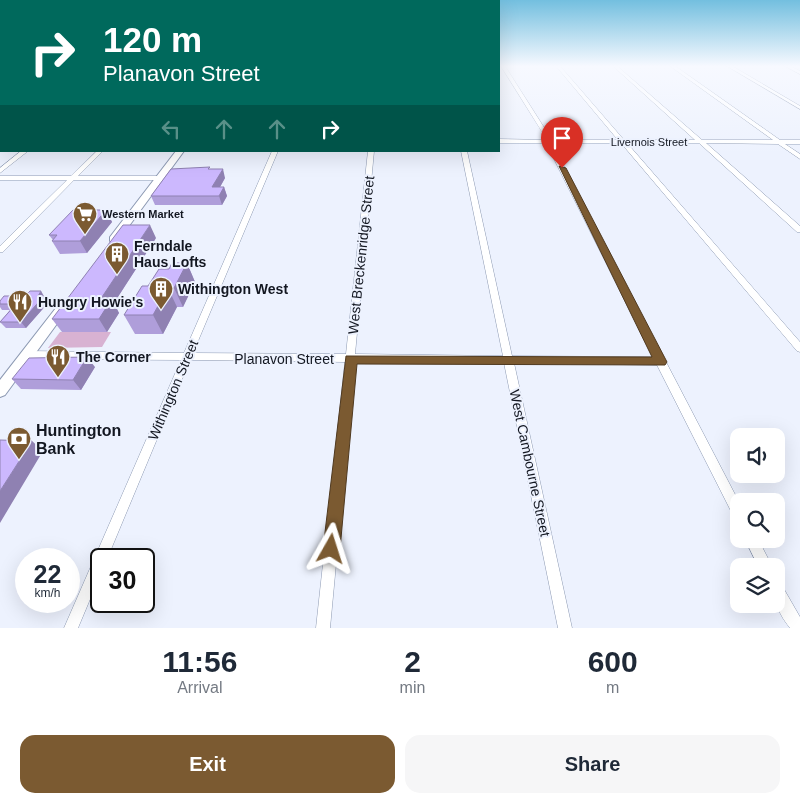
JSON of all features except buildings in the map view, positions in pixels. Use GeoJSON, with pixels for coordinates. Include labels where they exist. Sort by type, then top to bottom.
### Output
{"type":"FeatureCollection","features":[{"type":"Feature","properties":{"kind":"main road"},"geometry":{"type":"LineString","coordinates":[[107,249],[179,152]]}},
{"type":"Feature","properties":{"kind":"main road"},"geometry":{"type":"LineString","coordinates":[[0,391],[73,294]]}},
{"type":"Feature","properties":{"kind":"street"},"geometry":{"type":"LineString","coordinates":[[521,95],[551,144],[730,498]]}},
{"type":"Feature","properties":{"kind":"street"},"geometry":{"type":"LineString","coordinates":[[583,95],[800,348]]}},
{"type":"Feature","properties":{"kind":"street"},"geometry":{"type":"LineString","coordinates":[[648,95],[800,230]]}},
{"type":"Feature","properties":{"kind":"street"},"geometry":{"type":"LineString","coordinates":[[713,95],[800,157]]}},
{"type":"Feature","properties":{"kind":"street"},"geometry":{"type":"LineString","coordinates":[[779,95],[800,108]]}},
{"type":"Feature","properties":{"kind":"street","name":"Livernois Street"},"geometry":{"type":"LineString","coordinates":[[500,141],[551,144]]}},
{"type":"Feature","properties":{"kind":"street","name":"Livernois Street"},"geometry":{"type":"LineString","coordinates":[[703,144],[800,142]]}},
{"type":"Feature","properties":{"kind":"street","name":"Livernois Street"},"geometry":{"type":"LineString","coordinates":[[500,146],[703,144],[800,146]]}},
{"type":"Feature","properties":{"kind":"street"},"geometry":{"type":"LineString","coordinates":[[0,171],[23,152]]}},
{"type":"Feature","properties":{"kind":"street"},"geometry":{"type":"LineString","coordinates":[[0,250],[99,152]]}},
{"type":"Feature","properties":{"kind":"street","name":"Withington Street"},"geometry":{"type":"LineString","coordinates":[[71,628],[275,152]]}},
{"type":"Feature","properties":{"kind":"street","name":"West Breckenridge Street"},"geometry":{"type":"LineString","coordinates":[[323,628],[371,152]]}},
{"type":"Feature","properties":{"kind":"street","name":"West Cambourne Street"},"geometry":{"type":"LineString","coordinates":[[464,152],[565,628]]}},
{"type":"Feature","properties":{"kind":"street"},"geometry":{"type":"LineString","coordinates":[[0,178],[160,178]]}},
{"type":"Feature","properties":{"kind":"street","name":"Planavon Street"},"geometry":{"type":"LineString","coordinates":[[27,355],[660,362]]}},
{"type":"Feature","properties":{"kind":"street"},"geometry":{"type":"LineString","coordinates":[[785,606],[799,628]]}},
{"type":"Feature","properties":{"kind":"shaded area"},"geometry":{"type":"Polygon","coordinates":[[[60,332],[111,332],[102,347],[48,348],[60,332]]]}},
{"type":"Feature","properties":{"kind":"place","name":"Western Market"},"geometry":{"type":"Point","coordinates":[85,235]}},
{"type":"Feature","properties":{"kind":"place","name":"Ferndale Haus Lofts"},"geometry":{"type":"Point","coordinates":[117,275]}},
{"type":"Feature","properties":{"kind":"place","name":"Withington West"},"geometry":{"type":"Point","coordinates":[161,310]}},
{"type":"Feature","properties":{"kind":"place","name":"Hungry Howie's"},"geometry":{"type":"Point","coordinates":[20,323]}},
{"type":"Feature","properties":{"kind":"place","name":"The Corner"},"geometry":{"type":"Point","coordinates":[58,378]}},
{"type":"Feature","properties":{"kind":"place","name":"Huntington Bank"},"geometry":{"type":"Point","coordinates":[19,460]}},
{"type":"Feature","properties":{"kind":"route"},"geometry":{"type":"LineString","coordinates":[[331,549],[351,359],[660,362],[562,168]]}}]}
